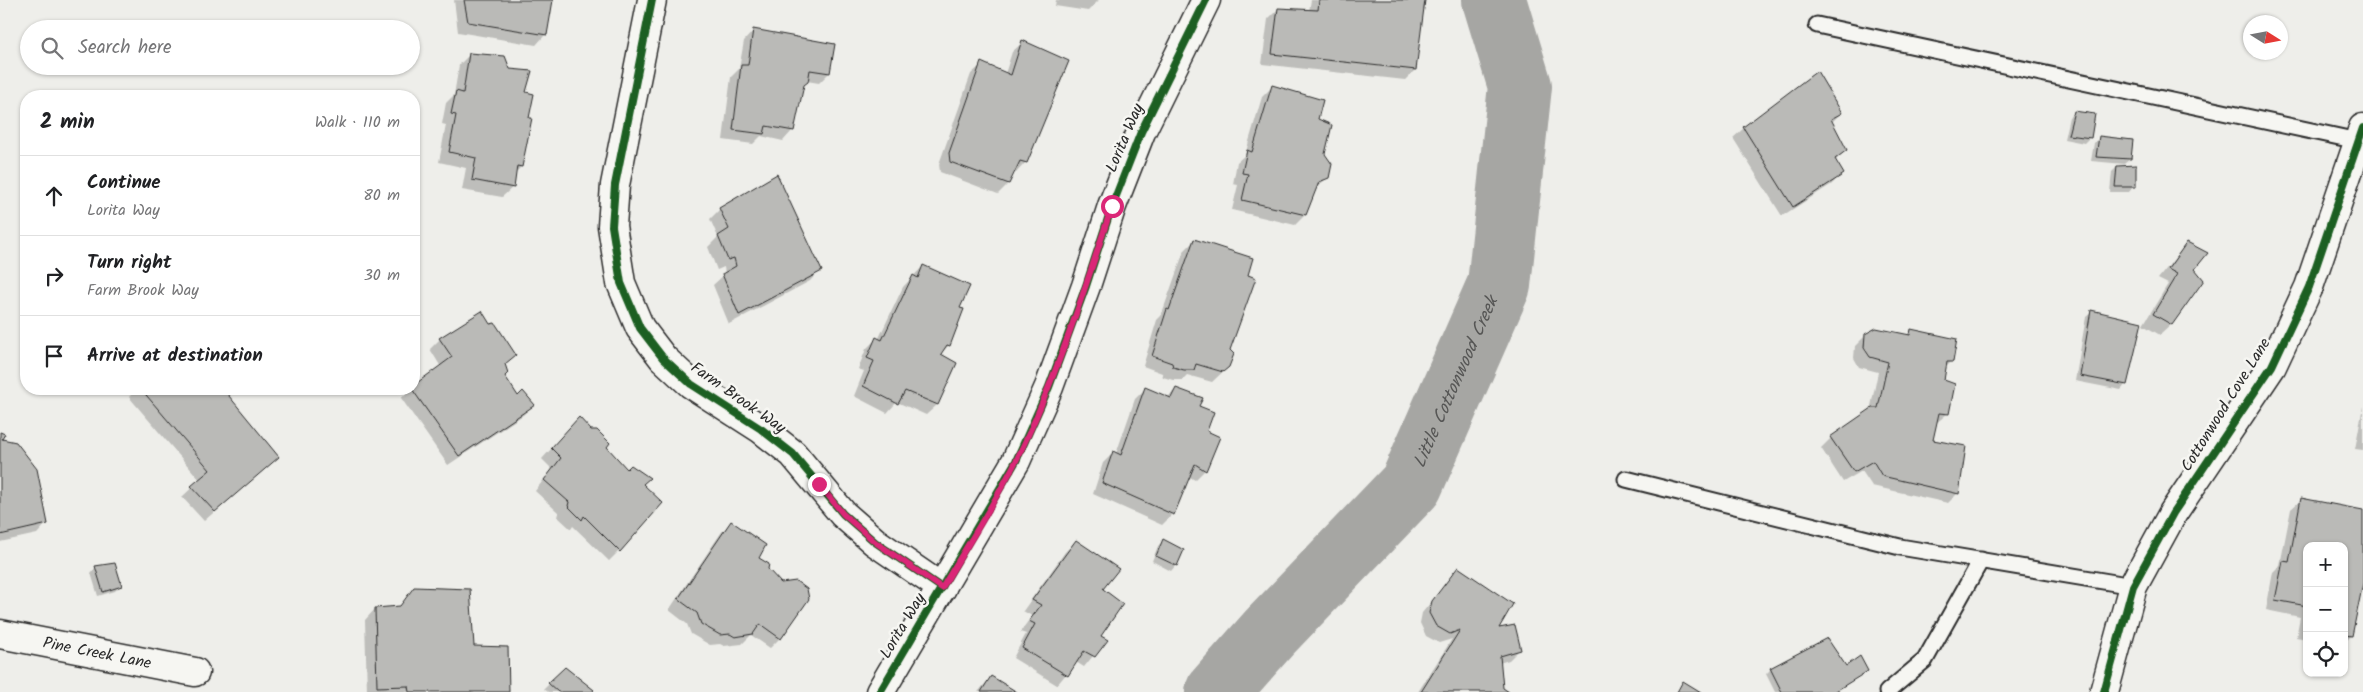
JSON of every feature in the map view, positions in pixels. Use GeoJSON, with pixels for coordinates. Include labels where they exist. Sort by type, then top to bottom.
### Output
{"type":"FeatureCollection","features":[{"type":"Feature","properties":{"kind":"street","name":"Farm Brook Way"},"geometry":{"type":"LineString","coordinates":[[652,0],[615,185],[612,226],[620,283],[640,328],[663,358],[691,384],[761,429],[793,454],[843,514],[875,542],[942,588]]}},
{"type":"Feature","properties":{"kind":"street","name":"Lorita Way"},"geometry":{"type":"LineString","coordinates":[[880,692],[942,588],[1023,445],[1049,387],[1086,286],[1112,206],[1141,132],[1206,0]]}},
{"type":"Feature","properties":{"kind":"street","name":"Cottonwood Cove Lane"},"geometry":{"type":"LineString","coordinates":[[2104,692],[2133,586],[2173,513],[2272,366],[2309,287],[2361,135]]}},
{"type":"Feature","properties":{"kind":"street","name":"Pine Creek Lane"},"geometry":{"type":"LineString","coordinates":[[0,634],[195,672]]}},
{"type":"Feature","properties":{"kind":"lane"},"geometry":{"type":"LineString","coordinates":[[1817,25],[2361,135]]}},
{"type":"Feature","properties":{"kind":"lane"},"geometry":{"type":"LineString","coordinates":[[1626,478],[1900,547],[2133,586]]}},
{"type":"Feature","properties":{"kind":"lane"},"geometry":{"type":"LineString","coordinates":[[1887,692],[1925,660],[1981,560]]}},
{"type":"Feature","properties":{"kind":"building"},"geometry":{"type":"Polygon","coordinates":[[[464,0],[553,0],[547,35],[468,22],[464,0]]]}},
{"type":"Feature","properties":{"kind":"building"},"geometry":{"type":"Polygon","coordinates":[[[1319,0],[1425,0],[1416,70],[1272,54],[1278,8],[1318,10],[1319,0]]]}},
{"type":"Feature","properties":{"kind":"building"},"geometry":{"type":"Polygon","coordinates":[[[753,29],[835,44],[830,73],[810,70],[808,82],[804,85],[794,131],[766,126],[764,134],[733,130],[741,65],[748,65],[753,29]]]}},
{"type":"Feature","properties":{"kind":"building"},"geometry":{"type":"Polygon","coordinates":[[[1022,40],[1069,61],[1027,163],[1020,161],[1009,184],[950,162],[949,153],[981,62],[1011,75],[1022,40]]]}},
{"type":"Feature","properties":{"kind":"building"},"geometry":{"type":"Polygon","coordinates":[[[469,53],[505,56],[510,69],[532,71],[526,92],[534,94],[529,118],[532,118],[522,167],[517,166],[514,188],[472,180],[476,158],[449,152],[456,115],[451,114],[456,91],[463,93],[469,53]]]}},
{"type":"Feature","properties":{"kind":"building"},"geometry":{"type":"Polygon","coordinates":[[[1817,71],[1842,113],[1831,119],[1847,150],[1835,159],[1844,174],[1793,207],[1743,127],[1817,71]]]}},
{"type":"Feature","properties":{"kind":"building"},"geometry":{"type":"Polygon","coordinates":[[[1272,85],[1323,100],[1318,119],[1332,125],[1325,154],[1332,164],[1329,178],[1319,182],[1306,215],[1242,200],[1248,174],[1242,173],[1247,150],[1252,152],[1272,85]]]}},
{"type":"Feature","properties":{"kind":"building"},"geometry":{"type":"Polygon","coordinates":[[[2074,111],[2095,114],[2091,138],[2068,135],[2074,111]]]}},
{"type":"Feature","properties":{"kind":"building"},"geometry":{"type":"Polygon","coordinates":[[[2099,136],[2133,140],[2131,159],[2096,157],[2099,136]]]}},
{"type":"Feature","properties":{"kind":"building"},"geometry":{"type":"Polygon","coordinates":[[[2136,165],[2136,187],[2115,187],[2117,166],[2136,165]]]}},
{"type":"Feature","properties":{"kind":"building"},"geometry":{"type":"Polygon","coordinates":[[[777,174],[822,271],[739,315],[722,274],[736,266],[734,258],[728,260],[718,236],[729,229],[719,208],[777,174]]]}},
{"type":"Feature","properties":{"kind":"building"},"geometry":{"type":"Polygon","coordinates":[[[1194,239],[1253,258],[1248,275],[1256,278],[1230,350],[1234,354],[1229,367],[1223,372],[1196,364],[1194,370],[1184,370],[1173,367],[1172,363],[1152,356],[1167,309],[1169,310],[1194,239]]]}},
{"type":"Feature","properties":{"kind":"building"},"geometry":{"type":"Polygon","coordinates":[[[2187,242],[2208,253],[2195,269],[2204,280],[2172,325],[2153,314],[2177,274],[2168,269],[2187,242]]]}},
{"type":"Feature","properties":{"kind":"building"},"geometry":{"type":"Polygon","coordinates":[[[923,265],[970,286],[960,308],[964,309],[950,346],[947,345],[941,354],[957,363],[938,405],[905,391],[898,404],[863,386],[874,361],[867,358],[876,337],[882,340],[913,275],[918,278],[923,265]]]}},
{"type":"Feature","properties":{"kind":"building"},"geometry":{"type":"Polygon","coordinates":[[[2091,310],[2142,322],[2127,385],[2080,376],[2091,310]]]}},
{"type":"Feature","properties":{"kind":"building"},"geometry":{"type":"Polygon","coordinates":[[[482,311],[490,324],[495,323],[516,355],[505,364],[508,373],[505,376],[518,396],[523,391],[535,405],[459,456],[416,395],[420,395],[420,381],[452,357],[439,338],[482,311]]]}},
{"type":"Feature","properties":{"kind":"building"},"geometry":{"type":"Polygon","coordinates":[[[1876,328],[1910,335],[1911,329],[1957,339],[1953,362],[1947,362],[1944,380],[1955,384],[1949,414],[1939,413],[1933,440],[1966,446],[1959,494],[1882,476],[1873,461],[1854,472],[1830,437],[1872,408],[1878,408],[1888,362],[1870,357],[1864,348],[1865,334],[1876,328]]]}},
{"type":"Feature","properties":{"kind":"building"},"geometry":{"type":"Polygon","coordinates":[[[1145,387],[1171,398],[1176,388],[1203,398],[1199,406],[1214,412],[1207,431],[1220,437],[1206,471],[1195,464],[1174,515],[1102,483],[1113,451],[1121,455],[1145,387]]]}},
{"type":"Feature","properties":{"kind":"building"},"geometry":{"type":"Polygon","coordinates":[[[146,395],[229,395],[279,457],[215,512],[191,486],[210,470],[146,395]]]}},
{"type":"Feature","properties":{"kind":"building"},"geometry":{"type":"Polygon","coordinates":[[[579,417],[591,430],[597,430],[610,443],[607,447],[627,469],[631,465],[650,478],[643,484],[663,503],[620,552],[584,516],[582,520],[568,506],[569,502],[544,480],[561,458],[551,448],[579,417]]]}},
{"type":"Feature","properties":{"kind":"building"},"geometry":{"type":"Polygon","coordinates":[[[0,432],[5,434],[2,439],[16,442],[37,469],[48,524],[0,535],[0,432]]]}},
{"type":"Feature","properties":{"kind":"building"},"geometry":{"type":"Polygon","coordinates":[[[2301,498],[2363,510],[2363,583],[2352,636],[2348,636],[2348,542],[2303,542],[2303,605],[2275,600],[2283,561],[2289,562],[2301,498]]]}},
{"type":"Feature","properties":{"kind":"building"},"geometry":{"type":"Polygon","coordinates":[[[731,521],[766,545],[759,558],[769,564],[768,569],[781,583],[796,581],[807,589],[809,599],[781,639],[760,624],[753,634],[735,637],[730,634],[720,635],[701,624],[697,613],[678,599],[731,521]]]}},
{"type":"Feature","properties":{"kind":"building"},"geometry":{"type":"Polygon","coordinates":[[[1163,539],[1184,550],[1177,566],[1156,556],[1163,539]]]}},
{"type":"Feature","properties":{"kind":"building"},"geometry":{"type":"Polygon","coordinates":[[[1076,540],[1119,569],[1103,589],[1123,604],[1101,636],[1108,640],[1095,657],[1084,651],[1068,676],[1022,648],[1035,624],[1029,621],[1041,605],[1032,600],[1076,540]]]}},
{"type":"Feature","properties":{"kind":"building"},"geometry":{"type":"Polygon","coordinates":[[[115,563],[122,586],[103,592],[95,566],[115,563]]]}},
{"type":"Feature","properties":{"kind":"building"},"geometry":{"type":"Polygon","coordinates":[[[1458,567],[1513,604],[1499,628],[1515,625],[1521,650],[1500,656],[1503,688],[1509,692],[1421,692],[1460,630],[1450,634],[1436,626],[1429,613],[1432,601],[1458,567]]]}},
{"type":"Feature","properties":{"kind":"building"},"geometry":{"type":"Polygon","coordinates":[[[414,587],[470,589],[474,646],[508,647],[509,692],[409,692],[408,686],[377,687],[375,608],[400,606],[414,587]]]}},
{"type":"Feature","properties":{"kind":"building"},"geometry":{"type":"Polygon","coordinates":[[[1827,638],[1846,666],[1860,656],[1868,671],[1834,692],[1782,692],[1770,668],[1827,638]]]}},
{"type":"Feature","properties":{"kind":"building"},"geometry":{"type":"Polygon","coordinates":[[[565,667],[594,690],[592,692],[558,692],[548,683],[565,667]]]}},
{"type":"Feature","properties":{"kind":"building"},"geometry":{"type":"Polygon","coordinates":[[[991,676],[1017,692],[981,692],[991,676]]]}},
{"type":"Feature","properties":{"kind":"building"},"geometry":{"type":"Polygon","coordinates":[[[1683,681],[1701,692],[1677,692],[1683,681]]]}},
{"type":"Feature","properties":{"kind":"waterway","name":"Little Cottonwood Creek"},"geometry":{"type":"LineString","coordinates":[[1217,692],[1269,633],[1411,485],[1499,285],[1520,86],[1494,0]]}},
{"type":"Feature","properties":{"kind":"cycle path"},"geometry":{"type":"LineString","coordinates":[[652,0],[615,185],[612,226],[621,283],[640,328],[663,358],[691,384],[761,429],[793,454],[843,514],[875,542],[942,588]]}},
{"type":"Feature","properties":{"kind":"cycle path"},"geometry":{"type":"LineString","coordinates":[[880,692],[1016,461],[1049,387],[1086,286],[1112,206],[1141,132],[1206,0]]}},
{"type":"Feature","properties":{"kind":"cycle path"},"geometry":{"type":"LineString","coordinates":[[2104,692],[2133,586],[2173,513],[2272,366],[2309,287],[2363,128]]}},
{"type":"Feature","properties":{"kind":"route"},"geometry":{"type":"LineString","coordinates":[[819,484],[843,514],[875,542],[942,588],[1016,462],[1049,387],[1086,286],[1112,206]]}}]}
